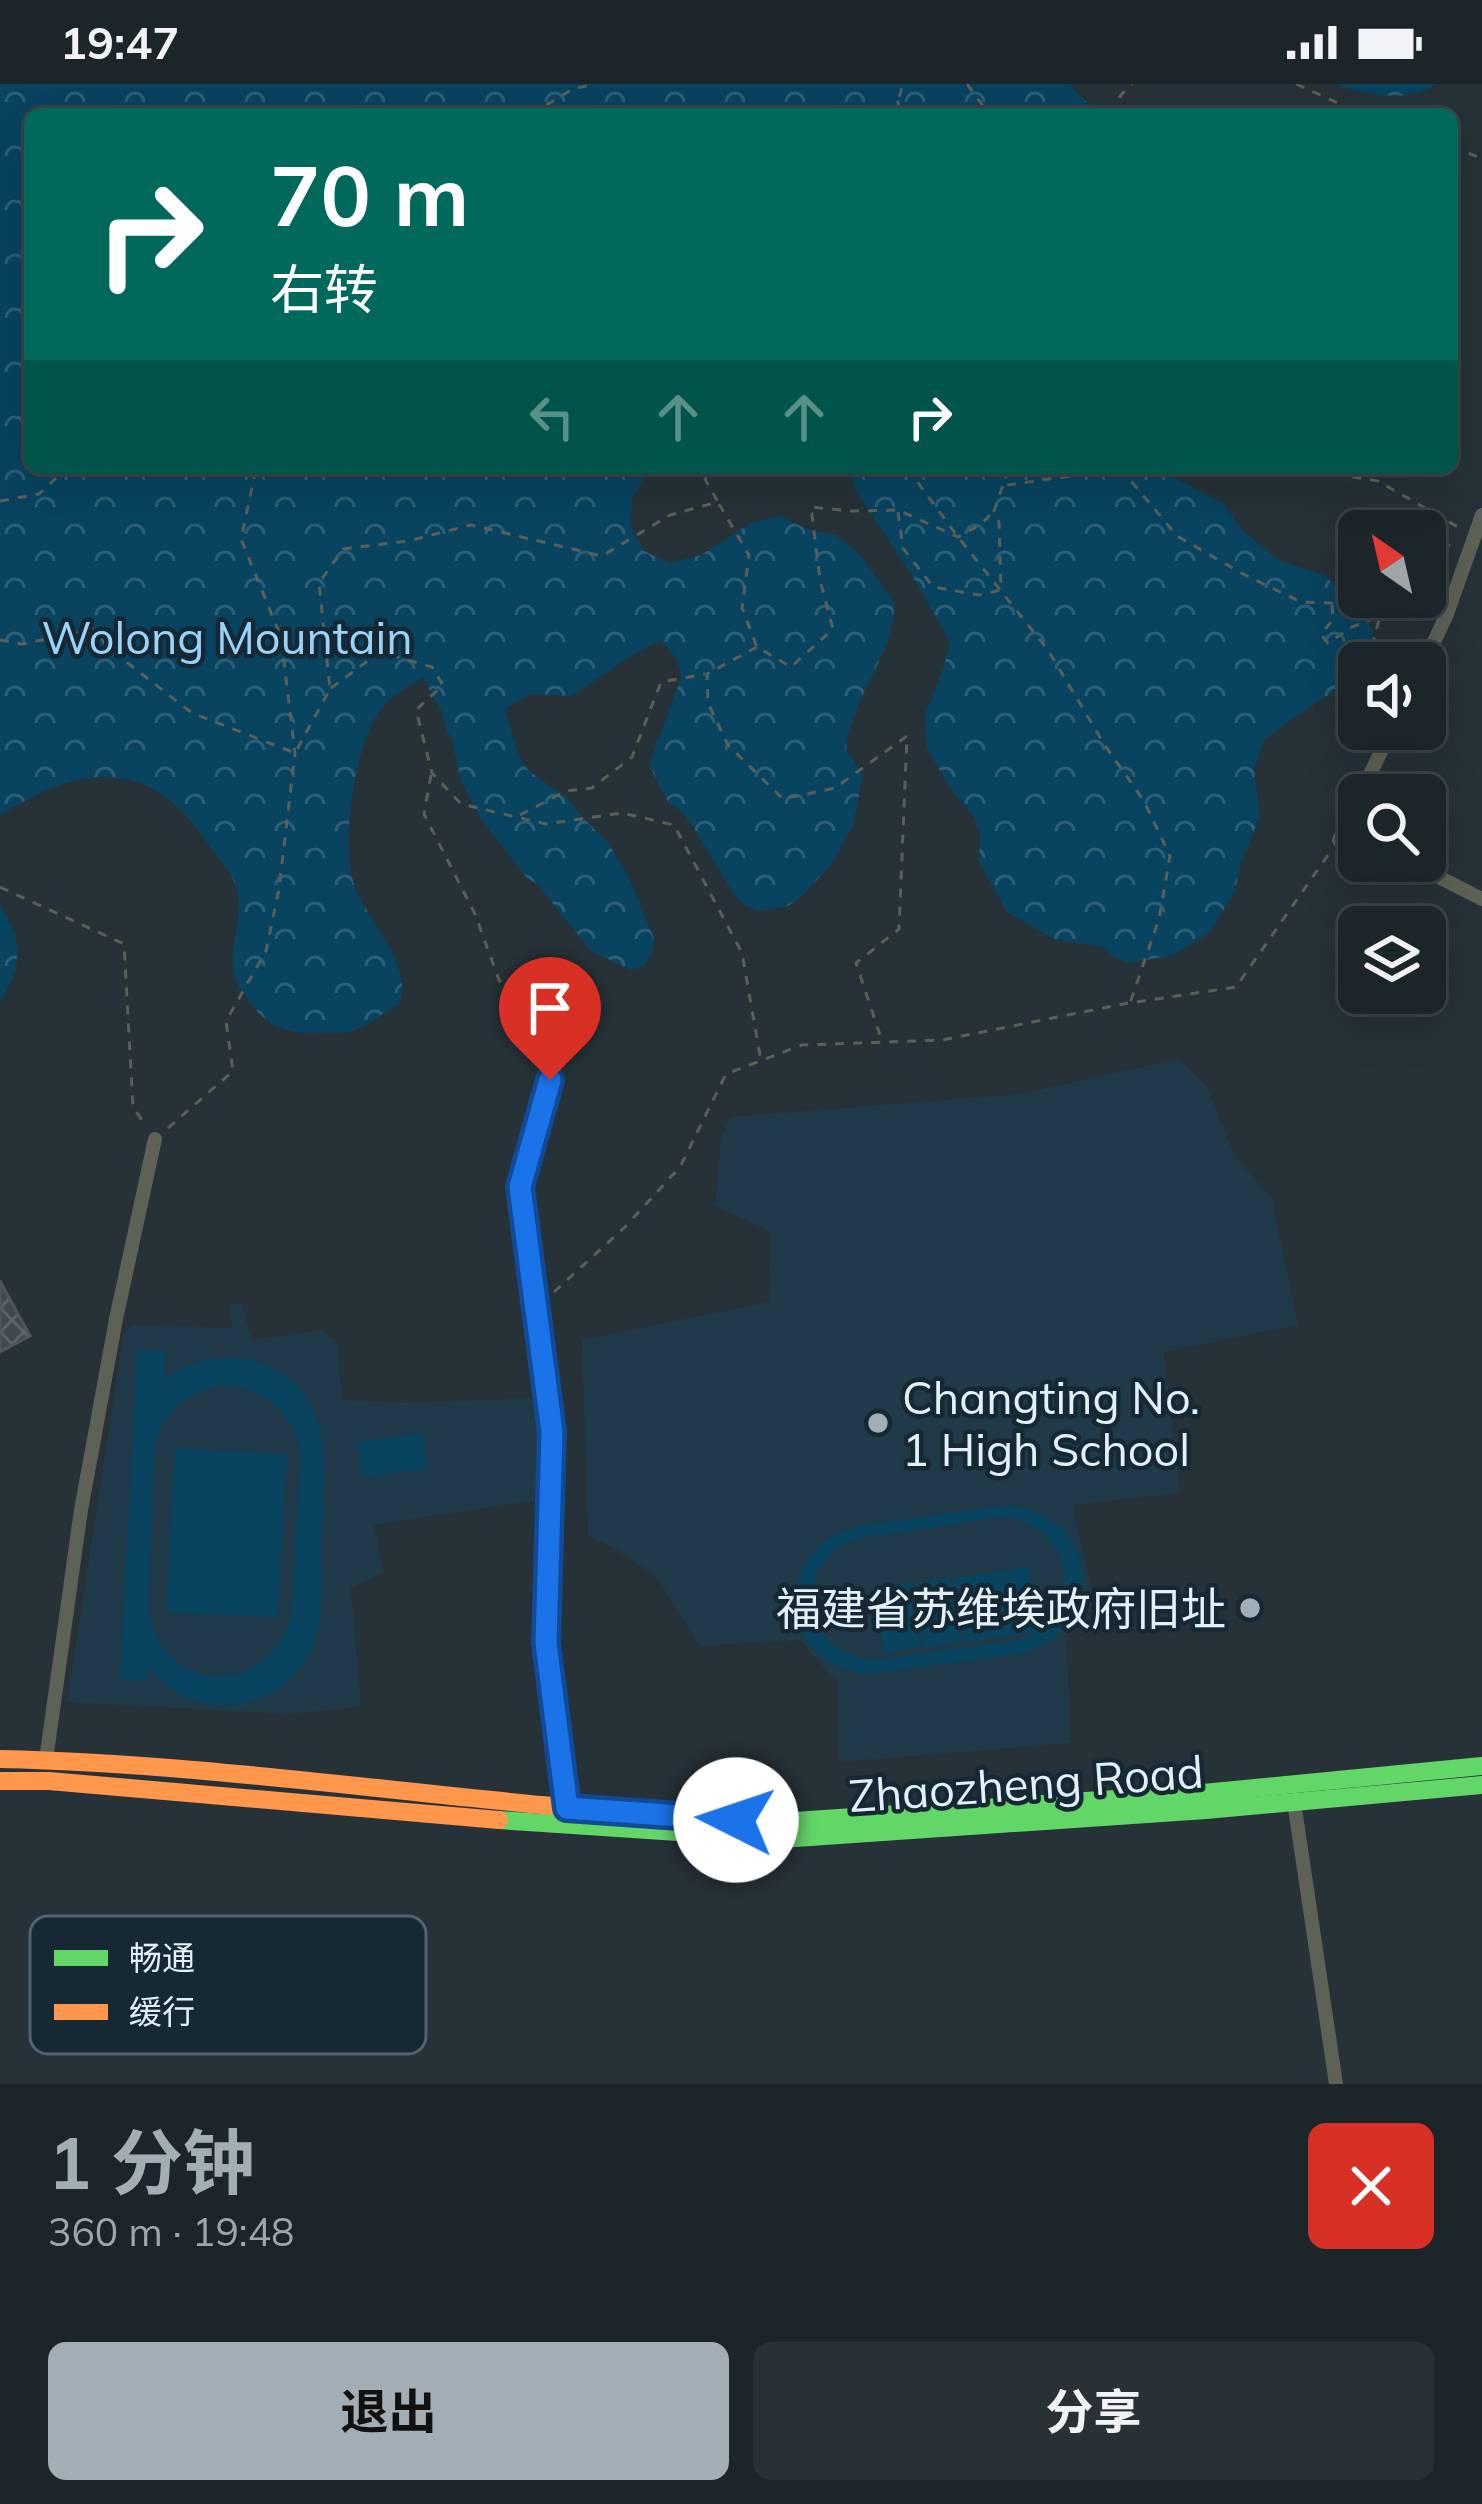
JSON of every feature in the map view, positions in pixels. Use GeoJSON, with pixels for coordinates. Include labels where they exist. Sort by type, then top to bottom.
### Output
{"type":"FeatureCollection","features":[{"type":"Feature","properties":{"kind":"main road"},"geometry":{"type":"LineString","coordinates":[[550,1080],[520,1187],[552,1432],[546,1643],[567,1808]]}},
{"type":"Feature","properties":{"kind":"main road"},"geometry":{"type":"LineString","coordinates":[[0,1759],[780,1822],[1203,1793],[1482,1766]]}},
{"type":"Feature","properties":{"kind":"main road","name":"Zhaozheng Road"},"geometry":{"type":"LineString","coordinates":[[0,1781],[782,1839],[1482,1785]]}},
{"type":"Feature","properties":{"kind":"street"},"geometry":{"type":"LineString","coordinates":[[1434,642],[1482,515]]}},
{"type":"Feature","properties":{"kind":"street"},"geometry":{"type":"LineString","coordinates":[[1446,881],[1482,899]]}},
{"type":"Feature","properties":{"kind":"street"},"geometry":{"type":"LineString","coordinates":[[46,1760],[81,1510],[154,1139]]}},
{"type":"Feature","properties":{"kind":"street"},"geometry":{"type":"LineString","coordinates":[[1294,1802],[1336,2084]]}},
{"type":"Feature","properties":{"kind":"path"},"geometry":{"type":"LineString","coordinates":[[541,108],[573,89],[595,84]]}},
{"type":"Feature","properties":{"kind":"path"},"geometry":{"type":"LineString","coordinates":[[1114,108],[1132,84]]}},
{"type":"Feature","properties":{"kind":"path"},"geometry":{"type":"LineString","coordinates":[[1296,84],[1350,108]]}},
{"type":"Feature","properties":{"kind":"path"},"geometry":{"type":"LineString","coordinates":[[0,501],[39,494],[61,474]]}},
{"type":"Feature","properties":{"kind":"path"},"geometry":{"type":"LineString","coordinates":[[0,887],[124,944],[133,1107],[154,1139],[233,1071],[226,1021],[266,952],[296,753],[281,637],[242,539],[255,474]]}},
{"type":"Feature","properties":{"kind":"path"},"geometry":{"type":"LineString","coordinates":[[699,474],[749,555],[742,608],[757,647],[790,667],[832,628],[820,580],[812,507],[898,510],[958,537]]}},
{"type":"Feature","properties":{"kind":"path"},"geometry":{"type":"LineString","coordinates":[[705,478],[713,474]]}},
{"type":"Feature","properties":{"kind":"path"},"geometry":{"type":"LineString","coordinates":[[911,474],[1048,650],[1144,801],[1170,856],[1159,920],[1130,1003]]}},
{"type":"Feature","properties":{"kind":"path"},"geometry":{"type":"LineString","coordinates":[[958,537],[994,511],[1008,474]]}},
{"type":"Feature","properties":{"kind":"path"},"geometry":{"type":"LineString","coordinates":[[1005,485],[1086,474]]}},
{"type":"Feature","properties":{"kind":"path"},"geometry":{"type":"LineString","coordinates":[[1125,474],[1177,536],[1301,602],[1332,603],[1338,598]]}},
{"type":"Feature","properties":{"kind":"path"},"geometry":{"type":"LineString","coordinates":[[1333,474],[1378,482],[1473,542]]}},
{"type":"Feature","properties":{"kind":"path"},"geometry":{"type":"LineString","coordinates":[[330,689],[319,583],[343,549],[408,541],[471,525],[602,556],[670,515],[718,502]]}},
{"type":"Feature","properties":{"kind":"path"},"geometry":{"type":"LineString","coordinates":[[898,510],[903,548],[933,587],[979,595],[1000,590]]}},
{"type":"Feature","properties":{"kind":"path"},"geometry":{"type":"LineString","coordinates":[[994,511],[999,522],[1000,590]]}},
{"type":"Feature","properties":{"kind":"path"},"geometry":{"type":"LineString","coordinates":[[1446,545],[1473,542]]}},
{"type":"Feature","properties":{"kind":"path"},"geometry":{"type":"LineString","coordinates":[[1332,603],[1334,620],[1322,634],[1328,644],[1375,618]]}},
{"type":"Feature","properties":{"kind":"path"},"geometry":{"type":"LineString","coordinates":[[0,640],[22,644],[96,629],[106,646],[192,713],[296,753]]}},
{"type":"Feature","properties":{"kind":"path"},"geometry":{"type":"LineString","coordinates":[[518,816],[566,791],[592,788],[632,757],[661,682],[707,674],[757,647]]}},
{"type":"Feature","properties":{"kind":"path"},"geometry":{"type":"LineString","coordinates":[[296,753],[330,689],[380,652],[432,667],[443,686],[416,710],[432,773],[424,814],[475,914],[499,980],[544,1044],[550,1080]]}},
{"type":"Feature","properties":{"kind":"path"},"geometry":{"type":"LineString","coordinates":[[707,674],[708,703],[728,745],[783,799],[835,788],[907,736],[899,929],[856,964],[882,1042]]}},
{"type":"Feature","properties":{"kind":"path"},"geometry":{"type":"LineString","coordinates":[[432,773],[461,804],[546,824],[622,813],[674,825],[742,953],[761,1061]]}},
{"type":"Feature","properties":{"kind":"path"},"geometry":{"type":"LineString","coordinates":[[535,1309],[625,1227],[680,1167],[726,1074],[802,1046],[942,1040],[1236,987],[1338,841]]}},
{"type":"Feature","properties":{"kind":"shaded area","name":"Changting No. 1 High School"},"geometry":{"type":"Polygon","coordinates":[[[1178,1059],[1208,1089],[1235,1156],[1272,1199],[1298,1325],[1164,1352],[1180,1493],[1072,1505],[1095,1602],[1066,1629],[1071,1743],[839,1762],[838,1684],[800,1640],[699,1646],[657,1577],[588,1536],[582,1340],[769,1302],[770,1231],[715,1206],[721,1138],[730,1117],[1020,1094],[1178,1059]]]}},
{"type":"Feature","properties":{"kind":"shaded area"},"geometry":{"type":"Polygon","coordinates":[[[230,1304],[242,1304],[252,1340],[320,1330],[337,1341],[342,1400],[406,1403],[537,1398],[538,1500],[374,1525],[384,1572],[351,1588],[361,1707],[286,1714],[67,1702],[124,1332],[133,1325],[232,1328],[230,1304]]]}},
{"type":"Feature","properties":{"kind":"green space","name":"Wolong Mountain"},"geometry":{"type":"Polygon","coordinates":[[[0,84],[1070,84],[1099,108],[24,108],[24,474],[647,474],[632,498],[631,527],[644,551],[670,563],[701,555],[751,523],[780,516],[835,535],[860,554],[895,604],[887,642],[848,735],[846,749],[863,775],[853,825],[831,865],[788,906],[759,911],[735,896],[697,833],[668,802],[649,765],[681,678],[675,657],[660,641],[572,696],[531,694],[505,709],[520,759],[566,797],[608,842],[630,880],[655,941],[644,966],[631,970],[591,951],[481,819],[461,782],[442,712],[423,678],[379,712],[357,771],[349,821],[350,867],[360,898],[394,957],[402,987],[400,1003],[352,1031],[289,1030],[271,1023],[254,1008],[233,972],[239,911],[235,883],[185,814],[161,794],[137,782],[86,778],[30,798],[0,815],[0,84]]]}},
{"type":"Feature","properties":{"kind":"green space"},"geometry":{"type":"Polygon","coordinates":[[[1334,84],[1437,84],[1399,96],[1334,84]]]}},
{"type":"Feature","properties":{"kind":"green space"},"geometry":{"type":"Polygon","coordinates":[[[851,474],[1167,474],[1224,504],[1242,530],[1278,560],[1325,576],[1338,588],[1338,618],[1366,618],[1376,642],[1338,642],[1338,689],[1264,740],[1254,770],[1260,816],[1234,893],[1209,933],[1174,955],[1128,963],[1103,947],[1054,939],[1007,912],[979,862],[980,833],[975,819],[926,746],[925,715],[950,642],[856,491],[851,474]]]}},
{"type":"Feature","properties":{"kind":"green space"},"geometry":{"type":"Polygon","coordinates":[[[0,903],[18,953],[0,1003],[0,903]]]}},
{"type":"Feature","properties":{"kind":"green space"},"geometry":{"type":"Polygon","coordinates":[[[137,1350],[165,1351],[164,1379],[186,1367],[232,1358],[276,1370],[309,1403],[322,1440],[321,1601],[309,1654],[285,1683],[240,1704],[193,1700],[147,1667],[146,1681],[120,1680],[137,1350]],[[236,1387],[197,1393],[177,1406],[154,1449],[148,1607],[156,1636],[171,1657],[192,1670],[215,1676],[260,1663],[279,1644],[291,1617],[301,1454],[284,1414],[263,1397],[236,1387]]]}},
{"type":"Feature","properties":{"kind":"green space"},"geometry":{"type":"Polygon","coordinates":[[[423,1433],[427,1469],[362,1478],[357,1442],[423,1433]]]}},
{"type":"Feature","properties":{"kind":"green space"},"geometry":{"type":"Polygon","coordinates":[[[175,1448],[287,1454],[277,1618],[166,1612],[175,1448]]]}},
{"type":"Feature","properties":{"kind":"green space"},"geometry":{"type":"Polygon","coordinates":[[[1000,1506],[1032,1510],[1056,1523],[1073,1543],[1081,1567],[1081,1593],[1072,1617],[1053,1638],[1025,1653],[868,1674],[837,1666],[815,1650],[801,1629],[795,1604],[798,1579],[810,1556],[830,1537],[860,1526],[1000,1506]],[[999,1517],[867,1537],[839,1547],[823,1563],[813,1584],[812,1607],[819,1628],[838,1648],[873,1660],[1025,1639],[1034,1632],[963,1642],[953,1578],[1028,1567],[1039,1631],[1063,1596],[1065,1578],[1052,1544],[1021,1521],[999,1517]]]}},
{"type":"Feature","properties":{"kind":"green space"},"geometry":{"type":"Polygon","coordinates":[[[950,1578],[960,1642],[923,1648],[914,1583],[950,1578]]]}},
{"type":"Feature","properties":{"kind":"green space"},"geometry":{"type":"Polygon","coordinates":[[[911,1582],[921,1647],[884,1653],[874,1588],[911,1582]]]}},
{"type":"Feature","properties":{"kind":"building"},"geometry":{"type":"Polygon","coordinates":[[[0,1281],[30,1336],[0,1352],[0,1281]]]}},
{"type":"Feature","properties":{"kind":"traffic: fast"},"geometry":{"type":"LineString","coordinates":[[550,1080],[520,1187],[552,1432],[546,1643],[567,1808]]}},
{"type":"Feature","properties":{"kind":"traffic: fast"},"geometry":{"type":"LineString","coordinates":[[697,1817],[780,1822],[1203,1793],[1482,1766]]}},
{"type":"Feature","properties":{"kind":"traffic: fast"},"geometry":{"type":"LineString","coordinates":[[499,1820],[781,1839],[1206,1810],[1482,1785]]}},
{"type":"Feature","properties":{"kind":"traffic: slow"},"geometry":{"type":"LineString","coordinates":[[0,1759],[174,1768],[697,1817]]}},
{"type":"Feature","properties":{"kind":"traffic: slow"},"geometry":{"type":"LineString","coordinates":[[0,1781],[49,1781],[499,1820]]}},
{"type":"Feature","properties":{"kind":"place","name":"Changting No. 1 High School"},"geometry":{"type":"Point","coordinates":[878,1423]}},
{"type":"Feature","properties":{"kind":"place","name":"福建省苏维埃政府旧址"},"geometry":{"type":"Point","coordinates":[1250,1608]}},
{"type":"Feature","properties":{"kind":"route"},"geometry":{"type":"LineString","coordinates":[[550,1080],[520,1187],[552,1432],[546,1643],[567,1808],[736,1820]]}}]}
